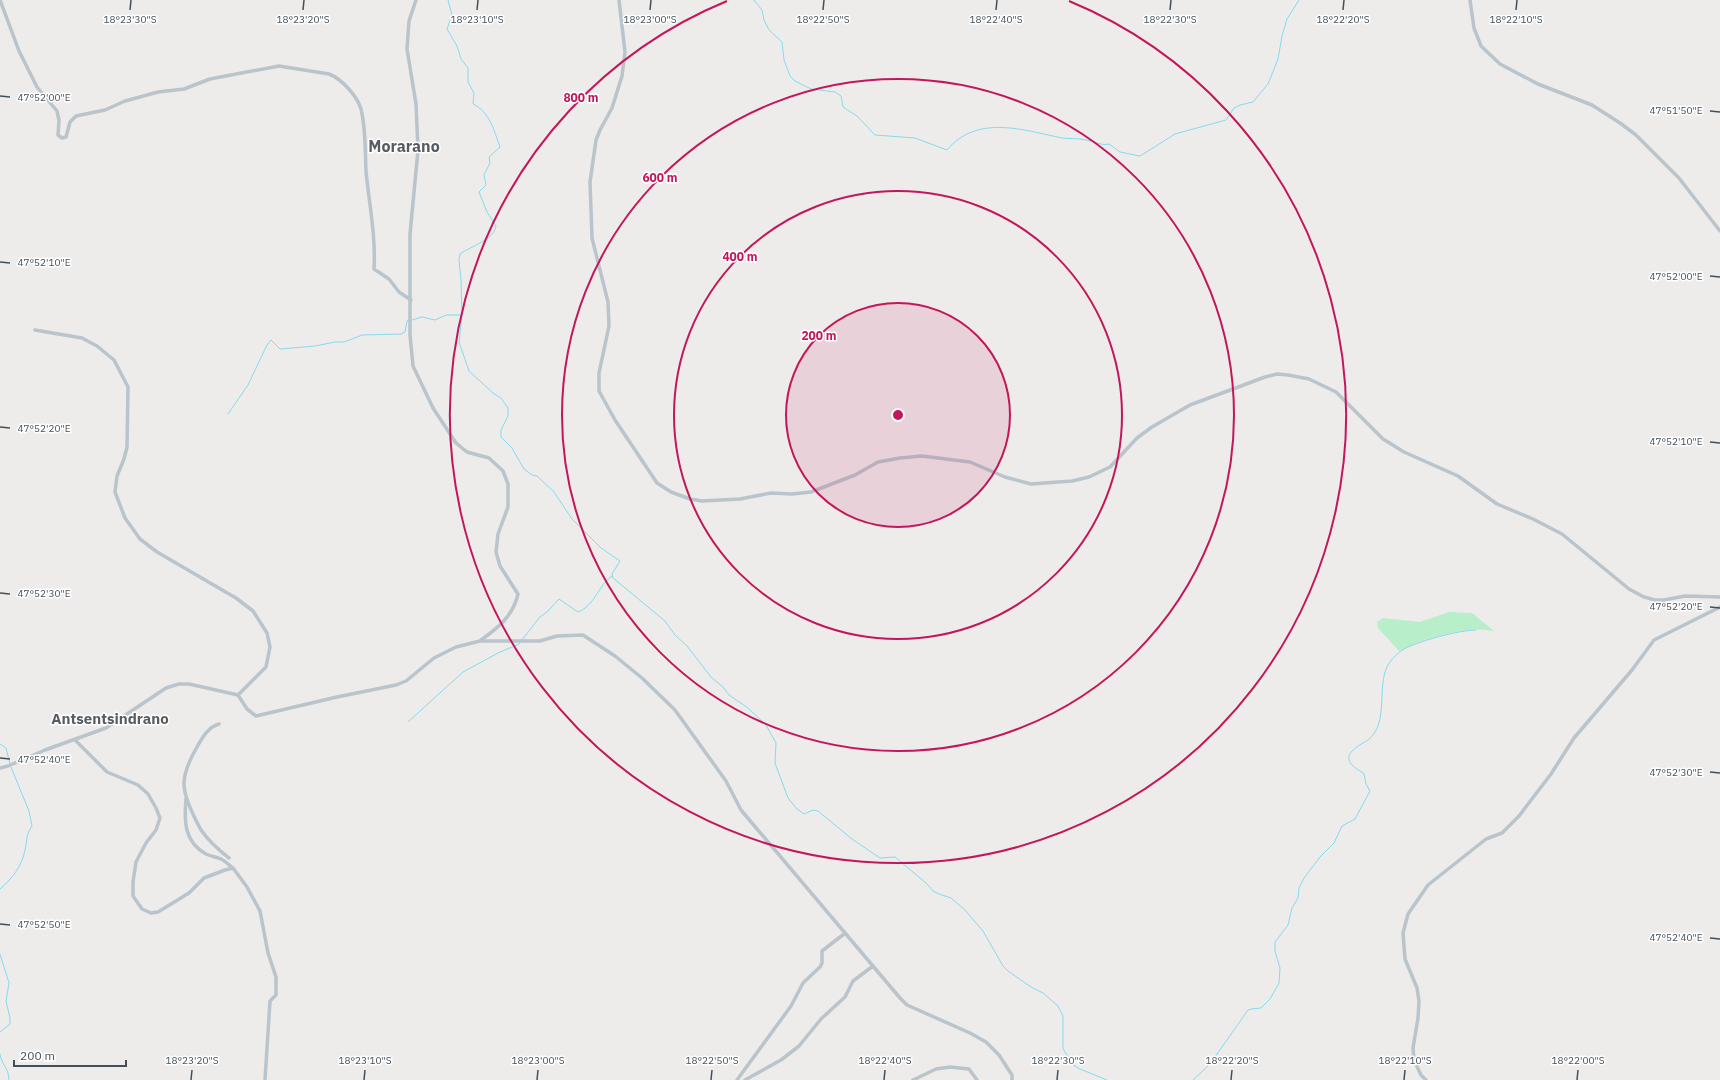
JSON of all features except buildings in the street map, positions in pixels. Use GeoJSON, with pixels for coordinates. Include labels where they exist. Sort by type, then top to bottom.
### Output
{"type":"FeatureCollection","features":[{"type":"Feature","properties":{"kind":"street"},"geometry":{"type":"LineString","coordinates":[[0,0],[26,66],[37,87],[57,111],[59,120],[58,135],[62,138],[66,137],[70,122],[76,116],[105,110],[125,101],[158,92],[184,90],[210,79],[279,66],[329,74],[336,77],[355,97],[361,110],[366,172],[372,216],[374,269],[389,279],[399,292],[411,300]]}},
{"type":"Feature","properties":{"kind":"street"},"geometry":{"type":"LineString","coordinates":[[416,0],[408,21],[407,48],[416,104],[418,150],[410,234],[410,340],[412,366],[433,408],[456,443],[467,452],[489,458],[503,471],[508,484],[508,506],[498,534],[496,552],[500,566],[518,594],[516,602],[507,620],[480,641]]}},
{"type":"Feature","properties":{"kind":"street"},"geometry":{"type":"LineString","coordinates":[[619,0],[625,52],[622,76],[612,108],[596,140],[590,182],[592,238],[608,302],[609,326],[599,373],[600,391],[615,420],[648,471],[657,483],[671,492],[690,499],[702,501],[740,499],[771,493],[792,494],[811,492],[855,475],[878,462],[922,456],[970,462],[1005,477],[1031,484],[1072,481],[1089,477],[1110,467],[1137,438],[1152,427],[1190,405],[1265,377],[1277,374],[1288,375],[1309,379],[1336,392],[1383,439],[1404,452],[1458,476],[1497,504],[1562,534],[1634,592],[1655,600],[1685,596],[1720,597]]}},
{"type":"Feature","properties":{"kind":"street"},"geometry":{"type":"LineString","coordinates":[[1470,0],[1474,28],[1481,46],[1500,64],[1538,84],[1592,105],[1631,131],[1679,178],[1720,231]]}},
{"type":"Feature","properties":{"kind":"street"},"geometry":{"type":"LineString","coordinates":[[35,330],[82,338],[98,346],[114,360],[128,387],[127,447],[124,460],[117,476],[115,492],[125,518],[140,539],[157,552],[236,598],[253,611],[268,634],[270,647],[266,667],[238,695]]}},
{"type":"Feature","properties":{"kind":"street"},"geometry":{"type":"LineString","coordinates":[[1426,1080],[1421,1075],[1414,1060],[1413,1048],[1419,1001],[1417,988],[1405,958],[1402,933],[1408,914],[1428,885],[1486,839],[1502,834],[1519,816],[1552,774],[1574,738],[1632,670],[1654,640],[1720,607]]}},
{"type":"Feature","properties":{"kind":"street"},"geometry":{"type":"LineString","coordinates":[[0,768],[106,728],[166,688],[179,684],[189,684],[238,695],[247,709],[256,716],[336,697],[396,685],[406,681],[434,658],[456,647],[480,641],[540,641],[557,636],[583,635],[614,656],[642,678],[675,710],[726,781],[741,810],[844,934],[907,1005],[970,1033],[986,1042],[999,1055],[1012,1075],[1012,1080]]}},
{"type":"Feature","properties":{"kind":"street"},"geometry":{"type":"LineString","coordinates":[[220,724],[214,726],[204,736],[190,758],[185,773],[184,786],[187,828],[190,841],[196,848],[208,855],[222,859],[233,868],[247,887],[260,911],[268,953],[276,977],[276,995],[270,1002],[266,1080]]}},
{"type":"Feature","properties":{"kind":"street"},"geometry":{"type":"LineString","coordinates":[[75,740],[107,772],[138,785],[148,794],[160,818],[156,830],[146,842],[136,862],[133,882],[133,896],[142,909],[151,913],[158,912],[189,893],[204,878],[233,868]]}},
{"type":"Feature","properties":{"kind":"street"},"geometry":{"type":"LineString","coordinates":[[186,798],[202,831],[229,858]]}},
{"type":"Feature","properties":{"kind":"street"},"geometry":{"type":"LineString","coordinates":[[737,1080],[790,1006],[803,983],[820,967],[822,963],[822,951],[844,934]]}},
{"type":"Feature","properties":{"kind":"street"},"geometry":{"type":"LineString","coordinates":[[745,1080],[781,1060],[799,1046],[821,1019],[845,997],[853,981],[873,966]]}},
{"type":"Feature","properties":{"kind":"street"},"geometry":{"type":"LineString","coordinates":[[913,1080],[936,1069],[950,1067],[969,1069],[977,1080]]}},
{"type":"Feature","properties":{"kind":"green space"},"geometry":{"type":"Polygon","coordinates":[[[1449,612],[1472,613],[1494,631],[1461,631],[1424,640],[1399,651],[1378,628],[1377,622],[1383,618],[1420,622],[1449,612]]]}},
{"type":"Feature","properties":{"kind":"waterway"},"geometry":{"type":"LineString","coordinates":[[448,0],[452,15],[447,29],[457,46],[461,59],[468,68],[468,82],[474,93],[473,104],[479,107],[491,122],[500,147],[489,157],[490,163],[484,175],[486,185],[479,192],[487,212],[496,226],[494,231],[487,239],[460,254],[462,315],[459,342],[469,371],[493,393],[501,398],[508,408],[508,416],[501,430],[501,437],[512,448],[524,469],[532,475],[537,476],[554,492],[572,519],[601,548],[620,561],[612,574],[613,578],[665,621],[711,677],[723,687],[729,695],[748,708],[766,725],[776,743],[775,763],[788,798],[796,808],[804,814],[813,810],[818,811],[852,839],[880,858],[895,857],[926,883],[933,891],[951,898],[965,910],[983,931],[1003,966],[1031,987],[1043,993],[1058,1006],[1063,1016],[1063,1048],[1073,1065],[1107,1080]]}},
{"type":"Feature","properties":{"kind":"waterway"},"geometry":{"type":"LineString","coordinates":[[754,0],[762,10],[764,20],[769,30],[782,42],[784,60],[790,76],[795,81],[811,89],[835,92],[841,96],[843,107],[857,116],[875,135],[915,138],[947,150],[959,139],[972,132],[986,128],[1016,129],[1062,138],[1083,139],[1109,144],[1120,152],[1140,156],[1175,134],[1226,120],[1234,108],[1253,102],[1268,84],[1278,59],[1287,19],[1299,0]]}},
{"type":"Feature","properties":{"kind":"waterway"},"geometry":{"type":"LineString","coordinates":[[412,320],[422,317],[435,320],[446,315],[461,315]]}},
{"type":"Feature","properties":{"kind":"waterway"},"geometry":{"type":"LineString","coordinates":[[228,414],[248,385],[267,345],[271,340],[280,349],[344,342],[362,335],[401,334],[405,332],[407,321],[409,320]]}},
{"type":"Feature","properties":{"kind":"waterway"},"geometry":{"type":"LineString","coordinates":[[522,640],[539,618],[559,599],[578,612],[589,605],[603,585],[612,576]]}},
{"type":"Feature","properties":{"kind":"waterway"},"geometry":{"type":"LineString","coordinates":[[1193,1080],[1207,1067],[1248,1010],[1261,1008],[1270,999],[1279,983],[1280,968],[1275,951],[1275,942],[1288,925],[1292,908],[1298,898],[1299,888],[1304,878],[1320,857],[1334,843],[1342,826],[1355,819],[1370,791],[1366,784],[1364,774],[1352,765],[1349,760],[1349,756],[1354,749],[1370,738],[1377,728],[1381,713],[1385,672],[1388,665],[1398,653],[1411,646],[1429,639],[1469,630],[1476,630]]}},
{"type":"Feature","properties":{"kind":"waterway"},"geometry":{"type":"LineString","coordinates":[[408,722],[463,672],[498,653],[519,644],[520,642]]}},
{"type":"Feature","properties":{"kind":"waterway"},"geometry":{"type":"LineString","coordinates":[[0,744],[6,748],[10,764]]}},
{"type":"Feature","properties":{"kind":"waterway"},"geometry":{"type":"LineString","coordinates":[[0,889],[9,881],[19,867],[24,856],[28,835],[32,826],[29,811],[11,767]]}},
{"type":"Feature","properties":{"kind":"waterway"},"geometry":{"type":"LineString","coordinates":[[0,954],[9,983],[6,1001],[10,1018],[10,1024],[0,1032]]}},
{"type":"Feature","properties":{"kind":"waterway"},"geometry":{"type":"LineString","coordinates":[[0,1054],[8,1072],[9,1080]]}},
{"type":"Feature","properties":{"kind":"district","name":"Morarano"},"geometry":{"type":"Point","coordinates":[404,146]}},
{"type":"Feature","properties":{"kind":"district","name":"Antsentsindrano"},"geometry":{"type":"Point","coordinates":[110,719]}}]}
